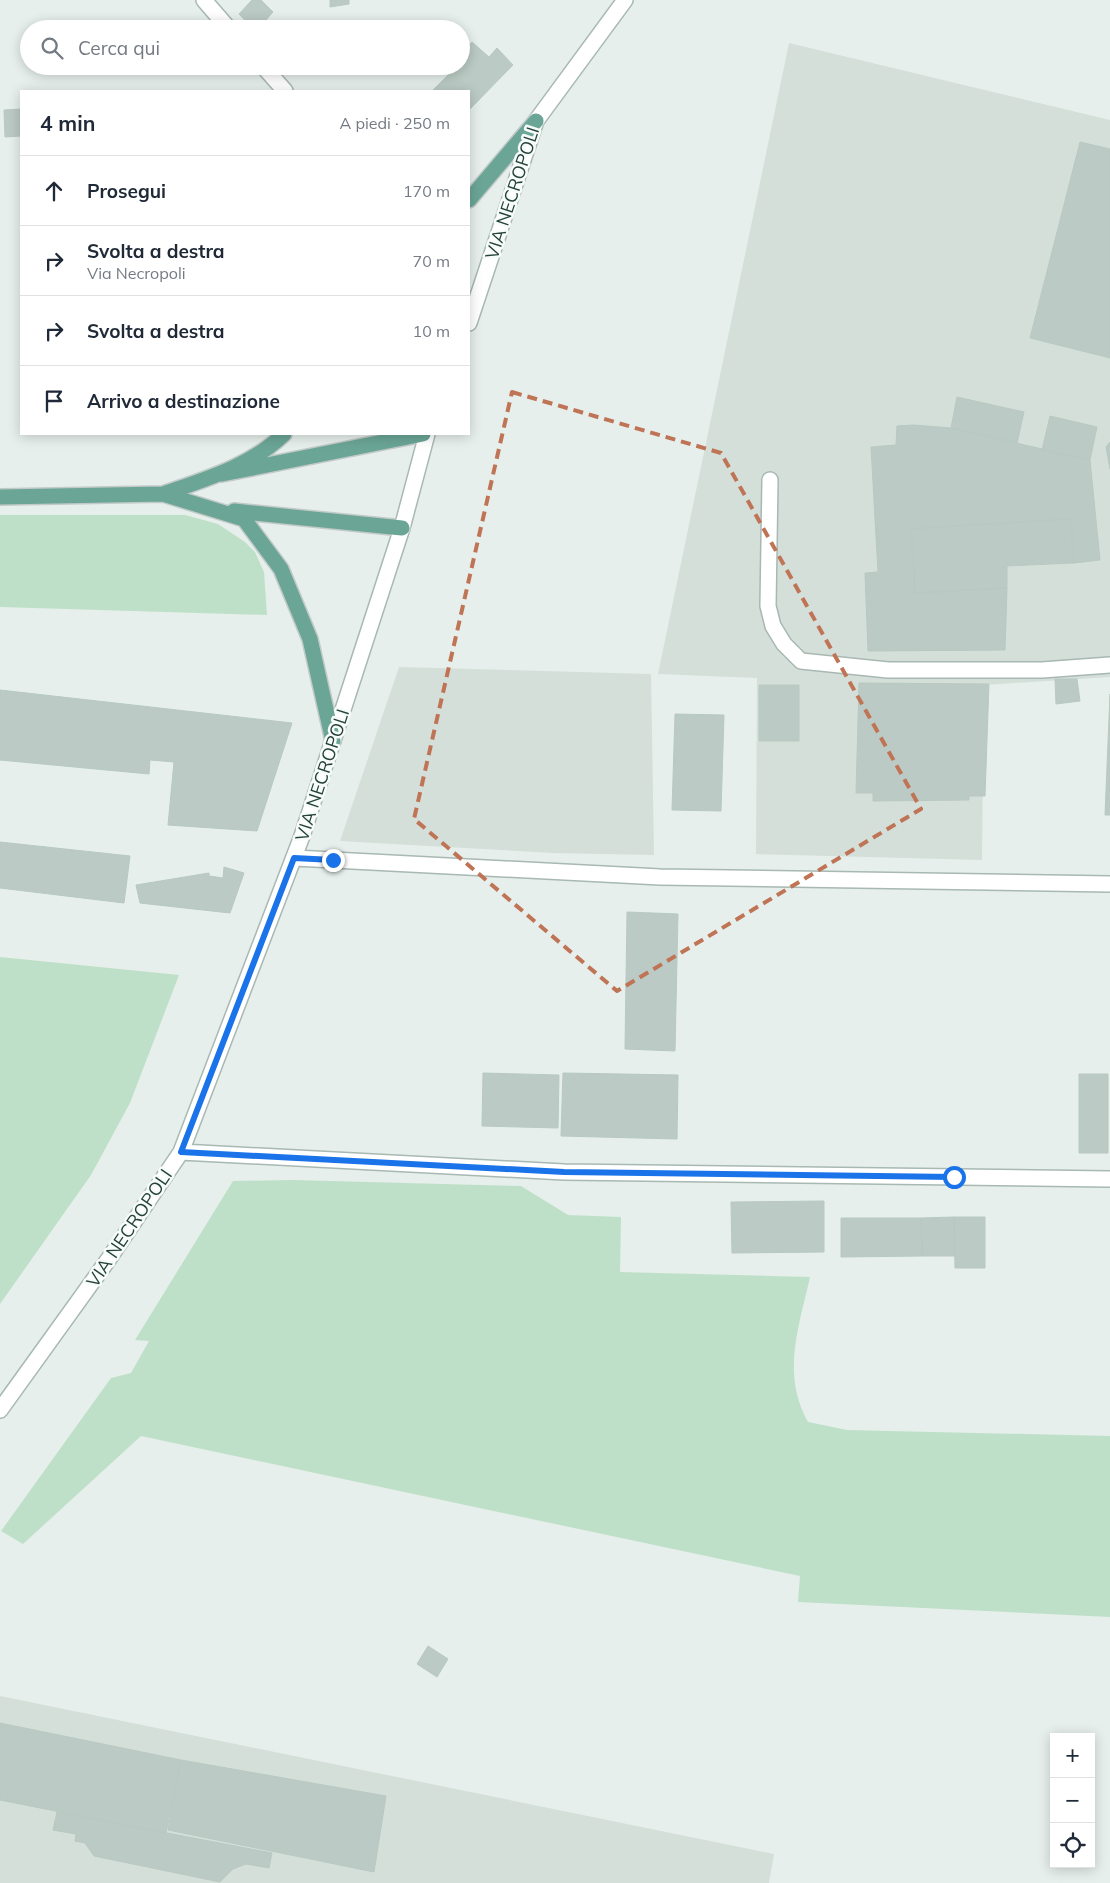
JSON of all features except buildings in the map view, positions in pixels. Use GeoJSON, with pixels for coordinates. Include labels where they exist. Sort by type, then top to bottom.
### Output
{"type":"FeatureCollection","features":[{"type":"Feature","properties":{"kind":"main road"},"geometry":{"type":"LineString","coordinates":[[470,199],[536,121]]}},
{"type":"Feature","properties":{"kind":"main road"},"geometry":{"type":"LineString","coordinates":[[222,474],[268,450],[283,435]]}},
{"type":"Feature","properties":{"kind":"main road"},"geometry":{"type":"LineString","coordinates":[[0,497],[163,494],[222,474],[418,435]]}},
{"type":"Feature","properties":{"kind":"main road"},"geometry":{"type":"LineString","coordinates":[[163,494],[244,519],[281,569],[310,639],[333,740]]}},
{"type":"Feature","properties":{"kind":"main road"},"geometry":{"type":"LineString","coordinates":[[212,509],[402,528]]}},
{"type":"Feature","properties":{"kind":"street"},"geometry":{"type":"LineString","coordinates":[[204,0],[221,20]]}},
{"type":"Feature","properties":{"kind":"street","name":"VIA NECROPOLI"},"geometry":{"type":"LineString","coordinates":[[470,320],[536,121],[626,0]]}},
{"type":"Feature","properties":{"kind":"street"},"geometry":{"type":"LineString","coordinates":[[271,75],[284,90]]}},
{"type":"Feature","properties":{"kind":"street","name":"VIA NECROPOLI"},"geometry":{"type":"LineString","coordinates":[[0,1410],[108,1260],[181,1152],[294,858],[402,528],[427,435]]}},
{"type":"Feature","properties":{"kind":"street"},"geometry":{"type":"LineString","coordinates":[[770,480],[768,606],[773,626],[784,644],[802,661],[888,670],[1042,670],[1110,665]]}},
{"type":"Feature","properties":{"kind":"street"},"geometry":{"type":"LineString","coordinates":[[294,858],[660,877],[1110,884]]}},
{"type":"Feature","properties":{"kind":"street"},"geometry":{"type":"LineString","coordinates":[[181,1152],[564,1172],[1110,1179]]}},
{"type":"Feature","properties":{"kind":"highlighted area"},"geometry":{"type":"Polygon","coordinates":[[[512,392],[721,453],[921,809],[617,991],[414,819],[512,392]]]}},
{"type":"Feature","properties":{"kind":"shaded area"},"geometry":{"type":"Polygon","coordinates":[[[789,43],[1110,120],[1110,677],[984,685],[982,860],[756,854],[757,678],[658,674],[789,43]]]}},
{"type":"Feature","properties":{"kind":"shaded area"},"geometry":{"type":"Polygon","coordinates":[[[399,667],[651,674],[654,855],[553,853],[340,841],[399,667]]]}},
{"type":"Feature","properties":{"kind":"shaded area"},"geometry":{"type":"Polygon","coordinates":[[[0,1696],[774,1854],[769,1883],[0,1883],[0,1696]]]}},
{"type":"Feature","properties":{"kind":"green space"},"geometry":{"type":"Polygon","coordinates":[[[0,515],[185,515],[218,524],[245,542],[255,552],[264,572],[267,615],[0,607],[0,515]]]}},
{"type":"Feature","properties":{"kind":"green space"},"geometry":{"type":"Polygon","coordinates":[[[0,957],[179,975],[130,1103],[91,1175],[0,1304],[0,957]]]}},
{"type":"Feature","properties":{"kind":"green space"},"geometry":{"type":"Polygon","coordinates":[[[292,1180],[521,1186],[568,1215],[621,1217],[620,1272],[810,1277],[797,1332],[794,1368],[795,1386],[808,1422],[847,1430],[1110,1436],[1110,1617],[798,1602],[800,1576],[141,1436],[23,1544],[1,1531],[111,1378],[131,1373],[149,1341],[135,1340],[233,1181],[292,1180]]]}},
{"type":"Feature","properties":{"kind":"route"},"geometry":{"type":"LineString","coordinates":[[333,860],[294,858],[181,1152],[564,1172],[954,1177]]}}]}
